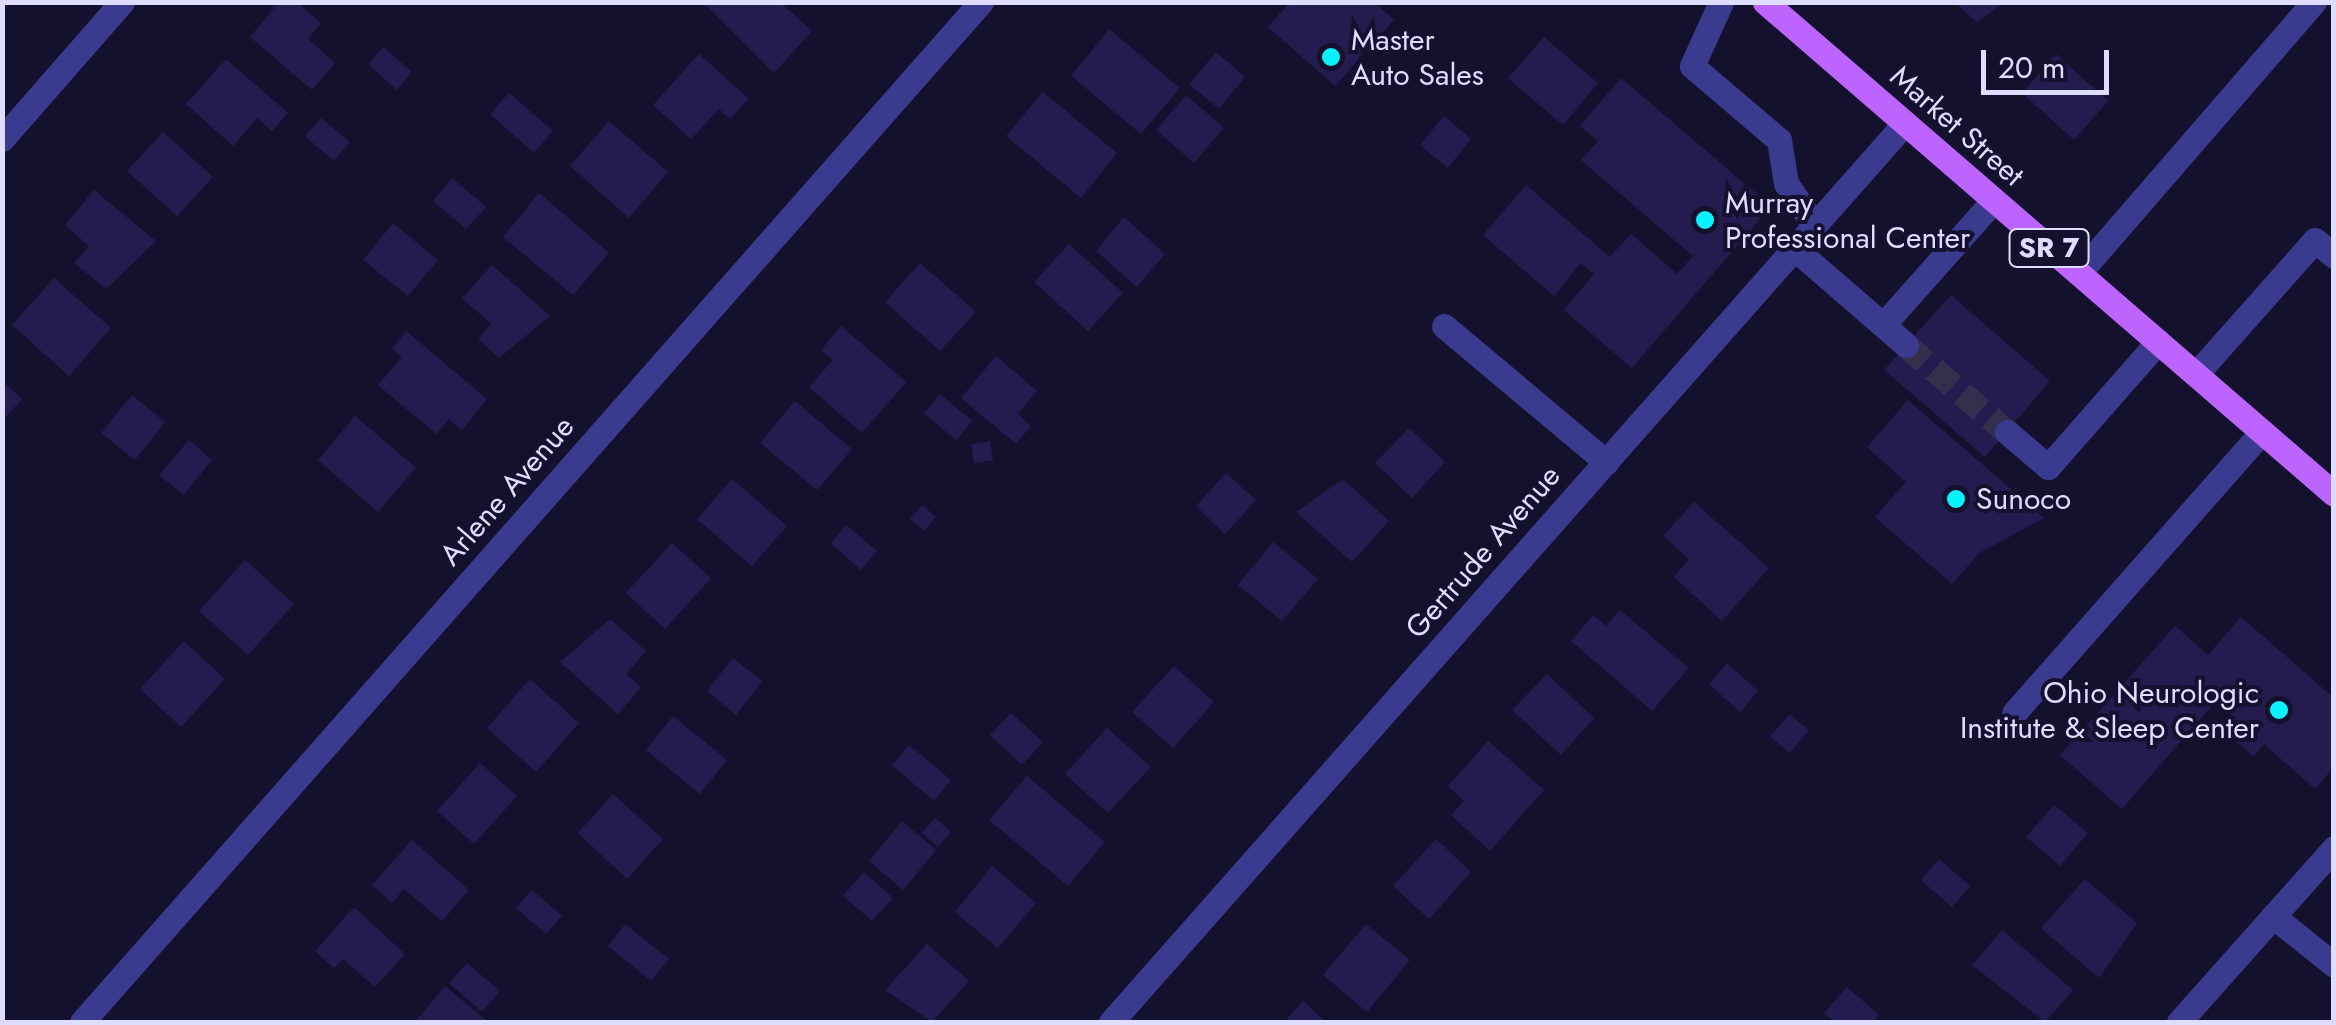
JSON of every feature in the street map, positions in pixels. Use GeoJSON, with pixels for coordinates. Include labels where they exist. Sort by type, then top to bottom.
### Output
{"type":"FeatureCollection","features":[{"type":"Feature","properties":{"kind":"main road","name":"Market Street"},"geometry":{"type":"LineString","coordinates":[[1764,2],[2334,494]]}},
{"type":"Feature","properties":{"kind":"street"},"geometry":{"type":"LineString","coordinates":[[2,138],[122,2]]}},
{"type":"Feature","properties":{"kind":"street","name":"Arlene Avenue"},"geometry":{"type":"LineString","coordinates":[[82,1022],[981,2]]}},
{"type":"Feature","properties":{"kind":"street"},"geometry":{"type":"LineString","coordinates":[[1721,2],[1692,66],[1779,140],[1786,183],[1814,226]]}},
{"type":"Feature","properties":{"kind":"street"},"geometry":{"type":"LineString","coordinates":[[2078,273],[2314,2]]}},
{"type":"Feature","properties":{"kind":"street","name":"Gertrude Avenue"},"geometry":{"type":"LineString","coordinates":[[1111,1022],[1904,124]]}},
{"type":"Feature","properties":{"kind":"street"},"geometry":{"type":"LineString","coordinates":[[1883,325],[1994,200]]}},
{"type":"Feature","properties":{"kind":"street"},"geometry":{"type":"LineString","coordinates":[[2196,374],[2315,240],[2334,256]]}},
{"type":"Feature","properties":{"kind":"street"},"geometry":{"type":"LineString","coordinates":[[1794,248],[1906,345]]}},
{"type":"Feature","properties":{"kind":"street"},"geometry":{"type":"LineString","coordinates":[[1444,326],[1606,462]]}},
{"type":"Feature","properties":{"kind":"street"},"geometry":{"type":"LineString","coordinates":[[2007,432],[2048,467],[2158,342]]}},
{"type":"Feature","properties":{"kind":"street"},"geometry":{"type":"LineString","coordinates":[[2014,713],[2262,432]]}},
{"type":"Feature","properties":{"kind":"street"},"geometry":{"type":"LineString","coordinates":[[2179,1022],[2334,848]]}},
{"type":"Feature","properties":{"kind":"street"},"geometry":{"type":"LineString","coordinates":[[2274,916],[2334,965]]}},
{"type":"Feature","properties":{"kind":"building"},"geometry":{"type":"Polygon","coordinates":[[[279,2],[297,2],[321,23],[308,39],[335,63],[312,90],[250,37],[279,2]]]}},
{"type":"Feature","properties":{"kind":"building"},"geometry":{"type":"Polygon","coordinates":[[[703,2],[780,2],[812,31],[774,73],[703,2]]]}},
{"type":"Feature","properties":{"kind":"building","name":"Master Auto Sales"},"geometry":{"type":"Polygon","coordinates":[[[1290,2],[1374,2],[1394,20],[1335,86],[1268,27],[1290,2]]]}},
{"type":"Feature","properties":{"kind":"building"},"geometry":{"type":"Polygon","coordinates":[[[1954,2],[2005,2],[1977,22],[1954,2]]]}},
{"type":"Feature","properties":{"kind":"building"},"geometry":{"type":"Polygon","coordinates":[[[1109,29],[1180,88],[1141,134],[1071,76],[1109,29]]]}},
{"type":"Feature","properties":{"kind":"building"},"geometry":{"type":"Polygon","coordinates":[[[1544,37],[1598,83],[1563,125],[1508,78],[1544,37]]]}},
{"type":"Feature","properties":{"kind":"building"},"geometry":{"type":"Polygon","coordinates":[[[383,47],[412,72],[397,90],[368,64],[383,47]]]}},
{"type":"Feature","properties":{"kind":"building"},"geometry":{"type":"Polygon","coordinates":[[[1216,52],[1245,77],[1219,109],[1189,84],[1216,52]]]}},
{"type":"Feature","properties":{"kind":"building"},"geometry":{"type":"Polygon","coordinates":[[[699,54],[749,99],[730,119],[719,109],[691,139],[653,105],[699,54]]]}},
{"type":"Feature","properties":{"kind":"building"},"geometry":{"type":"Polygon","coordinates":[[[2056,54],[2108,101],[2074,140],[2022,93],[2056,54]]]}},
{"type":"Feature","properties":{"kind":"building"},"geometry":{"type":"Polygon","coordinates":[[[226,59],[288,113],[272,131],[257,118],[233,146],[186,104],[226,59]]]}},
{"type":"Feature","properties":{"kind":"building","name":"Murray Professional Center"},"geometry":{"type":"Polygon","coordinates":[[[1621,78],[1771,206],[1632,368],[1564,310],[1594,274],[1581,263],[1554,296],[1483,235],[1526,185],[1610,257],[1631,234],[1677,274],[1693,256],[1581,160],[1598,141],[1580,126],[1621,78]]]}},
{"type":"Feature","properties":{"kind":"building"},"geometry":{"type":"Polygon","coordinates":[[[1043,92],[1117,153],[1081,198],[1006,136],[1043,92]]]}},
{"type":"Feature","properties":{"kind":"building"},"geometry":{"type":"Polygon","coordinates":[[[509,93],[553,131],[534,153],[490,114],[509,93]]]}},
{"type":"Feature","properties":{"kind":"building"},"geometry":{"type":"Polygon","coordinates":[[[1186,95],[1224,128],[1194,163],[1156,130],[1186,95]]]}},
{"type":"Feature","properties":{"kind":"building"},"geometry":{"type":"Polygon","coordinates":[[[1444,116],[1471,139],[1448,168],[1420,145],[1444,116]]]}},
{"type":"Feature","properties":{"kind":"building"},"geometry":{"type":"Polygon","coordinates":[[[321,118],[350,142],[334,161],[305,136],[321,118]]]}},
{"type":"Feature","properties":{"kind":"building"},"geometry":{"type":"Polygon","coordinates":[[[609,121],[668,172],[629,218],[570,166],[609,121]]]}},
{"type":"Feature","properties":{"kind":"building"},"geometry":{"type":"Polygon","coordinates":[[[163,132],[213,177],[177,216],[127,171],[163,132]]]}},
{"type":"Feature","properties":{"kind":"building"},"geometry":{"type":"Polygon","coordinates":[[[452,178],[486,207],[466,229],[433,201],[452,178]]]}},
{"type":"Feature","properties":{"kind":"building"},"geometry":{"type":"Polygon","coordinates":[[[94,190],[156,241],[106,289],[74,263],[89,246],[65,225],[94,190]]]}},
{"type":"Feature","properties":{"kind":"building"},"geometry":{"type":"Polygon","coordinates":[[[539,193],[609,253],[573,295],[503,237],[539,193]]]}},
{"type":"Feature","properties":{"kind":"building"},"geometry":{"type":"Polygon","coordinates":[[[1124,217],[1165,254],[1137,287],[1096,251],[1124,217]]]}},
{"type":"Feature","properties":{"kind":"building"},"geometry":{"type":"Polygon","coordinates":[[[393,223],[438,260],[408,296],[363,260],[393,223]]]}},
{"type":"Feature","properties":{"kind":"building"},"geometry":{"type":"Polygon","coordinates":[[[1069,244],[1123,293],[1088,331],[1034,282],[1069,244]]]}},
{"type":"Feature","properties":{"kind":"building"},"geometry":{"type":"Polygon","coordinates":[[[920,263],[976,312],[940,351],[885,302],[920,263]]]}},
{"type":"Feature","properties":{"kind":"building"},"geometry":{"type":"Polygon","coordinates":[[[492,265],[550,316],[499,358],[478,339],[491,324],[462,298],[492,265]]]}},
{"type":"Feature","properties":{"kind":"building"},"geometry":{"type":"Polygon","coordinates":[[[54,278],[111,328],[69,376],[12,325],[54,278]]]}},
{"type":"Feature","properties":{"kind":"building","name":"Sunoco"},"geometry":{"type":"Polygon","coordinates":[[[1951,295],[2050,381],[1985,457],[1884,370],[1951,295]]]}},
{"type":"Feature","properties":{"kind":"building"},"geometry":{"type":"Polygon","coordinates":[[[841,326],[906,382],[862,433],[809,387],[833,360],[821,350],[841,326]]]}},
{"type":"Feature","properties":{"kind":"building"},"geometry":{"type":"Polygon","coordinates":[[[406,331],[487,399],[462,430],[449,419],[436,434],[378,385],[402,357],[392,349],[406,331]]]}},
{"type":"Feature","properties":{"kind":"building"},"geometry":{"type":"Polygon","coordinates":[[[996,356],[1037,391],[1018,414],[1031,426],[1016,444],[961,398],[996,356]]]}},
{"type":"Feature","properties":{"kind":"building"},"geometry":{"type":"Polygon","coordinates":[[[2,381],[22,399],[2,421],[2,381]]]}},
{"type":"Feature","properties":{"kind":"building"},"geometry":{"type":"Polygon","coordinates":[[[940,394],[972,421],[956,440],[924,413],[940,394]]]}},
{"type":"Feature","properties":{"kind":"building"},"geometry":{"type":"Polygon","coordinates":[[[132,395],[165,422],[135,460],[101,433],[132,395]]]}},
{"type":"Feature","properties":{"kind":"building","name":"Sunoco"},"geometry":{"type":"Polygon","coordinates":[[[1908,400],[2044,518],[1979,553],[1952,584],[1875,517],[1906,482],[1867,447],[1908,400]]]}},
{"type":"Feature","properties":{"kind":"building"},"geometry":{"type":"Polygon","coordinates":[[[795,401],[852,449],[817,490],[760,443],[795,401]]]}},
{"type":"Feature","properties":{"kind":"building"},"geometry":{"type":"Polygon","coordinates":[[[355,416],[416,468],[378,512],[318,460],[355,416]]]}},
{"type":"Feature","properties":{"kind":"building"},"geometry":{"type":"Polygon","coordinates":[[[1409,428],[1445,462],[1412,498],[1375,463],[1409,428]]]}},
{"type":"Feature","properties":{"kind":"building"},"geometry":{"type":"Polygon","coordinates":[[[189,440],[212,460],[184,495],[159,475],[189,440]]]}},
{"type":"Feature","properties":{"kind":"building"},"geometry":{"type":"Polygon","coordinates":[[[990,441],[993,460],[974,463],[971,444],[990,441]]]}},
{"type":"Feature","properties":{"kind":"building"},"geometry":{"type":"Polygon","coordinates":[[[1226,473],[1256,500],[1225,534],[1196,506],[1226,473]]]}},
{"type":"Feature","properties":{"kind":"building"},"geometry":{"type":"Polygon","coordinates":[[[732,479],[787,526],[752,566],[697,519],[732,479]]]}},
{"type":"Feature","properties":{"kind":"building"},"geometry":{"type":"Polygon","coordinates":[[[1343,479],[1389,521],[1352,562],[1296,512],[1343,479]]]}},
{"type":"Feature","properties":{"kind":"building"},"geometry":{"type":"Polygon","coordinates":[[[1694,502],[1769,568],[1722,621],[1674,577],[1689,559],[1663,536],[1694,502]]]}},
{"type":"Feature","properties":{"kind":"building"},"geometry":{"type":"Polygon","coordinates":[[[922,505],[936,517],[924,531],[910,519],[922,505]]]}},
{"type":"Feature","properties":{"kind":"building"},"geometry":{"type":"Polygon","coordinates":[[[846,525],[877,551],[861,570],[831,544],[846,525]]]}},
{"type":"Feature","properties":{"kind":"building"},"geometry":{"type":"Polygon","coordinates":[[[1273,542],[1318,579],[1282,621],[1238,585],[1273,542]]]}},
{"type":"Feature","properties":{"kind":"building"},"geometry":{"type":"Polygon","coordinates":[[[672,543],[711,578],[665,629],[626,593],[672,543]]]}},
{"type":"Feature","properties":{"kind":"building"},"geometry":{"type":"Polygon","coordinates":[[[245,560],[294,604],[248,655],[199,611],[245,560]]]}},
{"type":"Feature","properties":{"kind":"building"},"geometry":{"type":"Polygon","coordinates":[[[1620,610],[1689,668],[1652,711],[1571,641],[1593,615],[1606,626],[1620,610]]]}},
{"type":"Feature","properties":{"kind":"building","name":"Ohio Neurologic Institute & Sleep Center"},"geometry":{"type":"Polygon","coordinates":[[[2241,617],[2334,698],[2334,767],[2315,789],[2264,744],[2253,757],[2223,730],[2234,718],[2215,702],[2122,809],[2060,755],[2175,626],[2208,655],[2241,617]]]}},
{"type":"Feature","properties":{"kind":"building"},"geometry":{"type":"Polygon","coordinates":[[[610,619],[646,651],[626,674],[641,687],[618,714],[560,662],[610,619]]]}},
{"type":"Feature","properties":{"kind":"building"},"geometry":{"type":"Polygon","coordinates":[[[184,641],[225,679],[181,727],[140,689],[184,641]]]}},
{"type":"Feature","properties":{"kind":"building"},"geometry":{"type":"Polygon","coordinates":[[[733,658],[762,681],[736,715],[707,691],[733,658]]]}},
{"type":"Feature","properties":{"kind":"building"},"geometry":{"type":"Polygon","coordinates":[[[1727,663],[1758,691],[1740,712],[1709,684],[1727,663]]]}},
{"type":"Feature","properties":{"kind":"building"},"geometry":{"type":"Polygon","coordinates":[[[1174,666],[1214,702],[1173,748],[1132,712],[1174,666]]]}},
{"type":"Feature","properties":{"kind":"building"},"geometry":{"type":"Polygon","coordinates":[[[1547,674],[1594,718],[1561,755],[1512,710],[1547,674]]]}},
{"type":"Feature","properties":{"kind":"building"},"geometry":{"type":"Polygon","coordinates":[[[530,679],[579,723],[536,772],[487,728],[530,679]]]}},
{"type":"Feature","properties":{"kind":"building"},"geometry":{"type":"Polygon","coordinates":[[[1011,713],[1043,742],[1022,765],[990,735],[1011,713]]]}},
{"type":"Feature","properties":{"kind":"building"},"geometry":{"type":"Polygon","coordinates":[[[1790,714],[1809,731],[1789,753],[1770,736],[1790,714]]]}},
{"type":"Feature","properties":{"kind":"building"},"geometry":{"type":"Polygon","coordinates":[[[673,716],[727,760],[700,794],[646,750],[673,716]]]}},
{"type":"Feature","properties":{"kind":"building"},"geometry":{"type":"Polygon","coordinates":[[[1107,728],[1151,767],[1108,813],[1065,774],[1107,728]]]}},
{"type":"Feature","properties":{"kind":"building"},"geometry":{"type":"Polygon","coordinates":[[[1488,741],[1544,790],[1490,851],[1451,815],[1464,801],[1448,786],[1488,741]]]}},
{"type":"Feature","properties":{"kind":"building"},"geometry":{"type":"Polygon","coordinates":[[[909,745],[951,780],[934,801],[892,765],[909,745]]]}},
{"type":"Feature","properties":{"kind":"building"},"geometry":{"type":"Polygon","coordinates":[[[480,763],[517,796],[474,844],[437,811],[480,763]]]}},
{"type":"Feature","properties":{"kind":"building"},"geometry":{"type":"Polygon","coordinates":[[[1027,776],[1105,842],[1068,886],[989,820],[1027,776]]]}},
{"type":"Feature","properties":{"kind":"building"},"geometry":{"type":"Polygon","coordinates":[[[613,794],[663,839],[627,879],[578,833],[613,794]]]}},
{"type":"Feature","properties":{"kind":"building"},"geometry":{"type":"Polygon","coordinates":[[[2054,805],[2088,833],[2060,866],[2026,837],[2054,805]]]}},
{"type":"Feature","properties":{"kind":"building"},"geometry":{"type":"Polygon","coordinates":[[[935,818],[951,832],[938,847],[922,833],[935,818]]]}},
{"type":"Feature","properties":{"kind":"building"},"geometry":{"type":"Polygon","coordinates":[[[902,821],[936,850],[903,890],[869,861],[902,821]]]}},
{"type":"Feature","properties":{"kind":"building"},"geometry":{"type":"Polygon","coordinates":[[[1436,839],[1471,872],[1429,919],[1393,886],[1436,839]]]}},
{"type":"Feature","properties":{"kind":"building"},"geometry":{"type":"Polygon","coordinates":[[[412,840],[469,890],[442,921],[404,889],[392,903],[372,885],[412,840]]]}},
{"type":"Feature","properties":{"kind":"building"},"geometry":{"type":"Polygon","coordinates":[[[1939,859],[1970,886],[1952,907],[1921,880],[1939,859]]]}},
{"type":"Feature","properties":{"kind":"building"},"geometry":{"type":"Polygon","coordinates":[[[992,866],[1036,903],[998,948],[955,912],[992,866]]]}},
{"type":"Feature","properties":{"kind":"building"},"geometry":{"type":"Polygon","coordinates":[[[864,872],[893,898],[872,921],[843,896],[864,872]]]}},
{"type":"Feature","properties":{"kind":"building"},"geometry":{"type":"Polygon","coordinates":[[[2085,879],[2137,923],[2099,978],[2041,928],[2085,879]]]}},
{"type":"Feature","properties":{"kind":"building"},"geometry":{"type":"Polygon","coordinates":[[[532,890],[562,916],[546,934],[516,908],[532,890]]]}},
{"type":"Feature","properties":{"kind":"building"},"geometry":{"type":"Polygon","coordinates":[[[354,907],[405,954],[375,987],[343,959],[334,968],[315,951],[354,907]]]}},
{"type":"Feature","properties":{"kind":"building"},"geometry":{"type":"Polygon","coordinates":[[[625,924],[669,959],[651,981],[608,946],[625,924]]]}},
{"type":"Feature","properties":{"kind":"building"},"geometry":{"type":"Polygon","coordinates":[[[1366,924],[1410,960],[1367,1012],[1323,975],[1366,924]]]}},
{"type":"Feature","properties":{"kind":"building"},"geometry":{"type":"Polygon","coordinates":[[[2002,930],[2073,990],[2045,1022],[1972,965],[2002,930]]]}},
{"type":"Feature","properties":{"kind":"building"},"geometry":{"type":"Polygon","coordinates":[[[927,944],[969,981],[932,1022],[885,990],[927,944]]]}},
{"type":"Feature","properties":{"kind":"building"},"geometry":{"type":"Polygon","coordinates":[[[467,963],[500,991],[482,1012],[449,983],[467,963]]]}},
{"type":"Feature","properties":{"kind":"building"},"geometry":{"type":"Polygon","coordinates":[[[445,986],[486,1020],[415,1022],[445,986]]]}},
{"type":"Feature","properties":{"kind":"building"},"geometry":{"type":"Polygon","coordinates":[[[1847,987],[1879,1015],[1873,1022],[1835,1022],[1824,1013],[1847,987]]]}},
{"type":"Feature","properties":{"kind":"building"},"geometry":{"type":"Polygon","coordinates":[[[1303,1001],[1326,1022],[1284,1022],[1303,1001]]]}},
{"type":"Feature","properties":{"kind":"tunnel"},"geometry":{"type":"LineString","coordinates":[[1906,345],[2007,432]]}},
{"type":"Feature","properties":{"kind":"place","name":"Master Auto Sales"},"geometry":{"type":"Point","coordinates":[1331,57]}},
{"type":"Feature","properties":{"kind":"place","name":"Murray Professional Center"},"geometry":{"type":"Point","coordinates":[1705,220]}},
{"type":"Feature","properties":{"kind":"place","name":"Sunoco"},"geometry":{"type":"Point","coordinates":[1956,499]}},
{"type":"Feature","properties":{"kind":"place","name":"Ohio Neurologic Institute & Sleep Center"},"geometry":{"type":"Point","coordinates":[2279,710]}}]}
